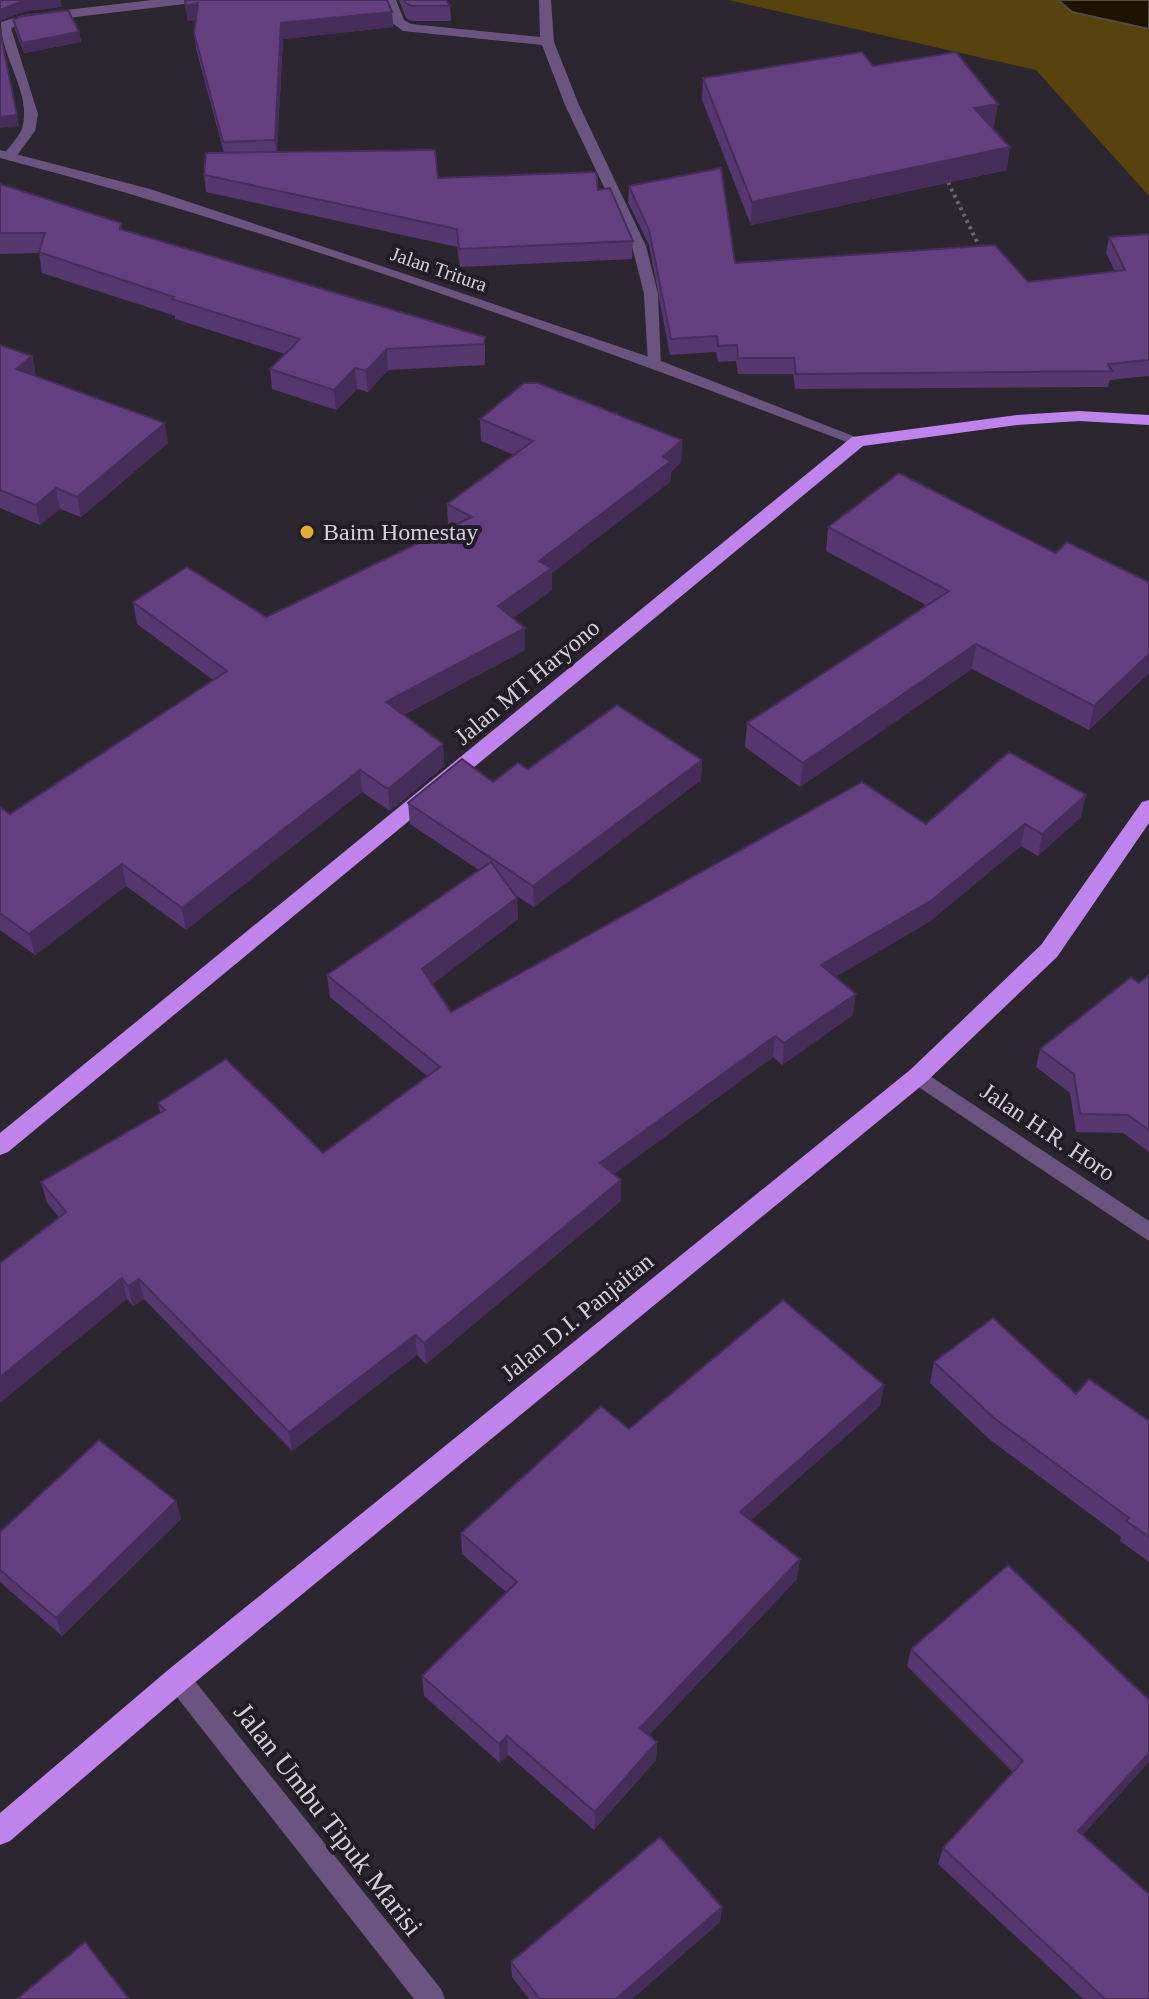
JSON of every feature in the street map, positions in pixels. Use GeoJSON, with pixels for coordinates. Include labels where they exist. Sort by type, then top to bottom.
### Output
{"type":"FeatureCollection","features":[{"type":"Feature","properties":{"kind":"highway"},"geometry":{"type":"LineString","coordinates":[[858,441],[1017,420],[1079,416],[1149,420]]}},
{"type":"Feature","properties":{"kind":"highway","name":"Jalan MT Haryono"},"geometry":{"type":"LineString","coordinates":[[0,1146],[390,829],[858,441]]}},
{"type":"Feature","properties":{"kind":"highway","name":"Jalan D.I. Panjaitan"},"geometry":{"type":"LineString","coordinates":[[0,1831],[178,1679],[918,1076],[1049,951],[1149,807]]}},
{"type":"Feature","properties":{"kind":"street"},"geometry":{"type":"LineString","coordinates":[[5,155],[28,131],[31,114],[4,29],[6,25],[23,19],[185,0]]}},
{"type":"Feature","properties":{"kind":"street"},"geometry":{"type":"LineString","coordinates":[[390,0],[398,22],[408,28],[547,42]]}},
{"type":"Feature","properties":{"kind":"street"},"geometry":{"type":"LineString","coordinates":[[545,0],[547,42],[572,105],[639,246],[651,294],[656,364]]}},
{"type":"Feature","properties":{"kind":"street","name":"Jalan Tritura"},"geometry":{"type":"LineString","coordinates":[[5,155],[145,192],[656,364],[858,441]]}},
{"type":"Feature","properties":{"kind":"street","name":"Jalan H.R. Horo"},"geometry":{"type":"LineString","coordinates":[[918,1076],[1149,1232]]}},
{"type":"Feature","properties":{"kind":"street","name":"Jalan Umbu Tipuk Marisi"},"geometry":{"type":"LineString","coordinates":[[178,1679],[431,1999]]}},
{"type":"Feature","properties":{"kind":"path"},"geometry":{"type":"LineString","coordinates":[[945,176],[983,255]]}},
{"type":"Feature","properties":{"kind":"shaded area"},"geometry":{"type":"Polygon","coordinates":[[[728,0],[1072,0],[1149,30],[1149,196],[1036,70],[728,0]]]}},
{"type":"Feature","properties":{"kind":"shaded area"},"geometry":{"type":"Polygon","coordinates":[[[1058,0],[1149,0],[1149,29],[1072,12],[1058,0]]]}},
{"type":"Feature","properties":{"kind":"building"},"geometry":{"type":"Polygon","coordinates":[[[0,0],[35,0],[0,10],[0,0]]]}},
{"type":"Feature","properties":{"kind":"building"},"geometry":{"type":"Polygon","coordinates":[[[185,0],[387,0],[392,12],[281,23],[275,140],[223,142],[194,33],[198,3],[186,6],[185,0]]]}},
{"type":"Feature","properties":{"kind":"building"},"geometry":{"type":"Polygon","coordinates":[[[404,0],[446,0],[450,6],[411,6],[404,0]]]}},
{"type":"Feature","properties":{"kind":"building"},"geometry":{"type":"Polygon","coordinates":[[[68,10],[79,32],[22,43],[13,19],[68,10]]]}},
{"type":"Feature","properties":{"kind":"building"},"geometry":{"type":"Polygon","coordinates":[[[0,31],[17,115],[0,117],[0,31]]]}},
{"type":"Feature","properties":{"kind":"building"},"geometry":{"type":"Polygon","coordinates":[[[862,52],[873,66],[956,52],[998,104],[974,108],[1010,147],[752,202],[703,78],[862,52]]]}},
{"type":"Feature","properties":{"kind":"building"},"geometry":{"type":"Polygon","coordinates":[[[435,150],[438,178],[596,172],[598,190],[610,188],[633,241],[459,249],[457,229],[204,175],[206,153],[435,150]]]}},
{"type":"Feature","properties":{"kind":"building"},"geometry":{"type":"Polygon","coordinates":[[[721,168],[735,263],[995,245],[1028,282],[1125,270],[1109,237],[1149,234],[1149,360],[1108,364],[1112,371],[796,374],[794,358],[738,358],[737,345],[718,346],[717,336],[671,339],[649,230],[629,186],[721,168]]]}},
{"type":"Feature","properties":{"kind":"building"},"geometry":{"type":"Polygon","coordinates":[[[0,184],[121,223],[120,229],[485,337],[484,344],[387,349],[366,371],[355,368],[334,390],[270,369],[300,339],[172,299],[174,297],[39,252],[45,233],[0,233],[0,184]]]}},
{"type":"Feature","properties":{"kind":"building"},"geometry":{"type":"Polygon","coordinates":[[[0,345],[32,356],[16,369],[165,423],[77,497],[56,488],[36,505],[0,490],[0,345]]]}},
{"type":"Feature","properties":{"kind":"building"},"geometry":{"type":"Polygon","coordinates":[[[524,383],[538,383],[682,440],[663,457],[671,461],[539,561],[552,568],[498,606],[525,628],[386,702],[443,744],[388,789],[360,770],[182,908],[122,864],[29,934],[0,913],[0,807],[10,814],[227,671],[133,602],[187,567],[266,617],[472,517],[447,504],[533,441],[480,419],[524,383]]]}},
{"type":"Feature","properties":{"kind":"building"},"geometry":{"type":"Polygon","coordinates":[[[899,473],[1055,553],[1067,542],[1149,582],[1149,654],[1094,706],[976,644],[803,763],[747,723],[949,591],[828,527],[899,473]]]}},
{"type":"Feature","properties":{"kind":"building"},"geometry":{"type":"Polygon","coordinates":[[[617,705],[702,760],[533,886],[408,803],[462,759],[493,782],[518,763],[528,769],[617,705]]]}},
{"type":"Feature","properties":{"kind":"building"},"geometry":{"type":"Polygon","coordinates":[[[1009,752],[1086,795],[1042,834],[1025,824],[932,900],[821,965],[856,994],[784,1043],[775,1036],[600,1163],[621,1180],[424,1343],[415,1335],[289,1432],[139,1279],[128,1286],[122,1278],[0,1377],[0,1263],[66,1212],[41,1182],[165,1110],[158,1103],[226,1059],[323,1153],[440,1067],[327,975],[491,862],[517,898],[422,969],[451,1012],[862,782],[926,824],[1009,752]]]}},
{"type":"Feature","properties":{"kind":"building"},"geometry":{"type":"Polygon","coordinates":[[[1149,975],[1149,1130],[1128,1115],[1080,1114],[1074,1074],[1040,1049],[1131,977],[1139,983],[1149,975]]]}},
{"type":"Feature","properties":{"kind":"building"},"geometry":{"type":"Polygon","coordinates":[[[783,1300],[884,1385],[740,1512],[800,1559],[640,1728],[657,1742],[595,1812],[507,1736],[499,1744],[422,1676],[517,1582],[461,1533],[601,1406],[629,1429],[783,1300]]]}},
{"type":"Feature","properties":{"kind":"building"},"geometry":{"type":"Polygon","coordinates":[[[993,1318],[1076,1394],[1089,1379],[1149,1421],[1149,1537],[1126,1521],[1129,1518],[994,1418],[934,1362],[993,1318]]]}},
{"type":"Feature","properties":{"kind":"building"},"geometry":{"type":"Polygon","coordinates":[[[99,1440],[176,1501],[56,1618],[0,1570],[0,1532],[99,1440]]]}},
{"type":"Feature","properties":{"kind":"building"},"geometry":{"type":"Polygon","coordinates":[[[1008,1565],[1149,1700],[1149,1753],[1078,1831],[1149,1894],[1149,1999],[1105,1999],[943,1848],[1023,1761],[911,1649],[1008,1565]]]}},
{"type":"Feature","properties":{"kind":"building"},"geometry":{"type":"Polygon","coordinates":[[[660,1837],[722,1907],[616,1999],[540,1999],[511,1962],[660,1837]]]}},
{"type":"Feature","properties":{"kind":"building"},"geometry":{"type":"Polygon","coordinates":[[[85,1942],[129,1999],[17,1999],[85,1942]]]}},
{"type":"Feature","properties":{"kind":"place","name":"Baim Homestay"},"geometry":{"type":"Point","coordinates":[307,532]}}]}
